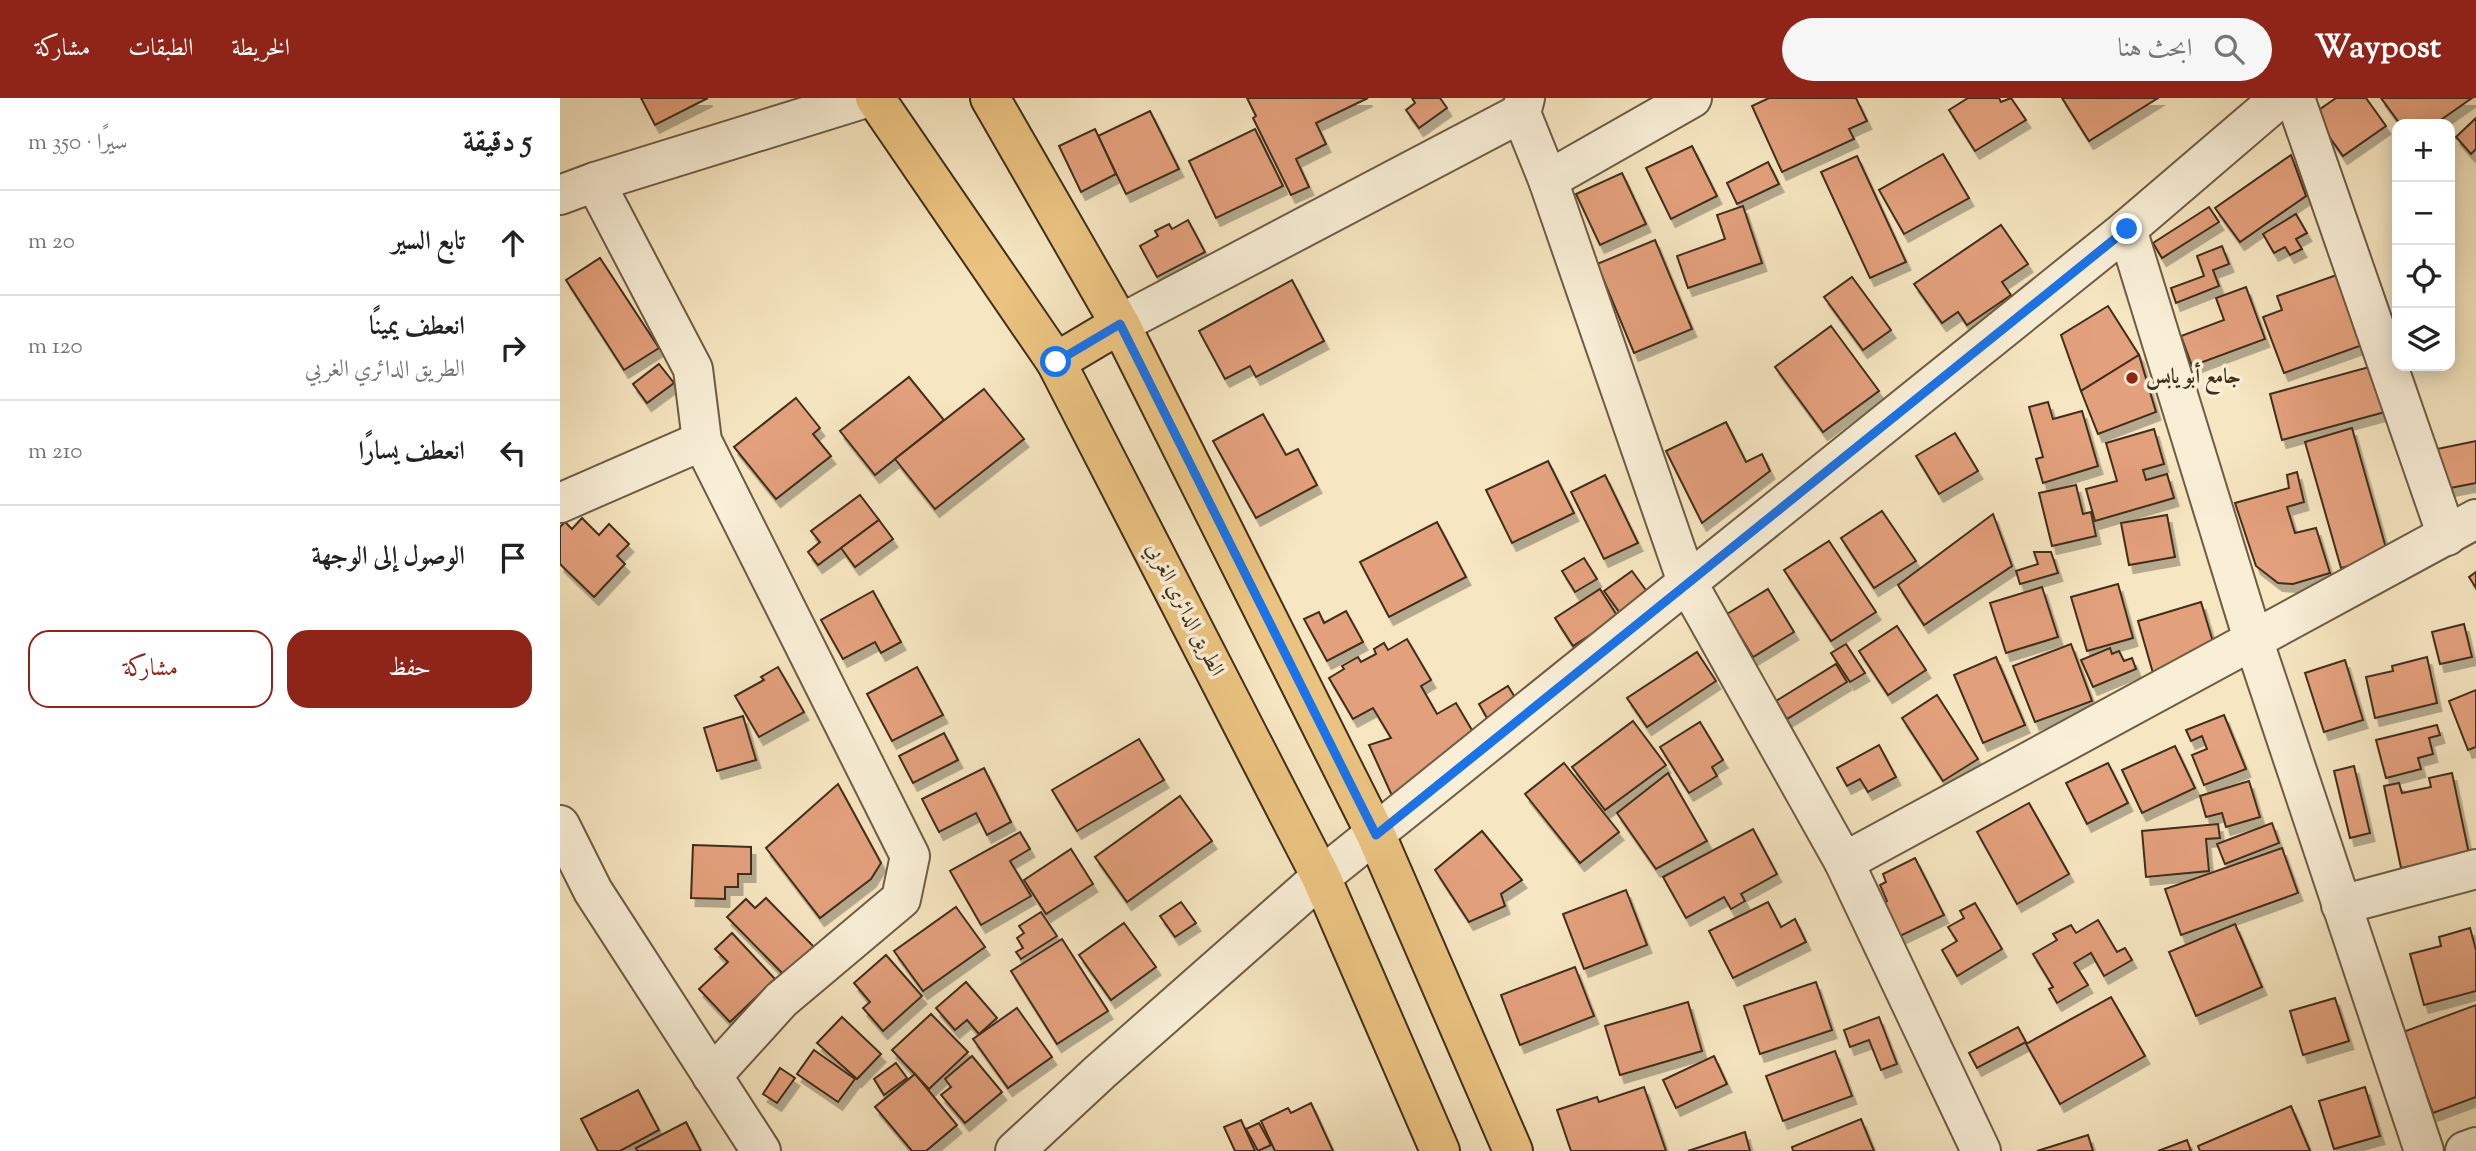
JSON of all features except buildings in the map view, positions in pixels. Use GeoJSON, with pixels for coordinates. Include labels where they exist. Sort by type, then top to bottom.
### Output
{"type":"FeatureCollection","features":[{"type":"Feature","properties":{"kind":"main road","name":"الطريق الدائري الغربي"},"geometry":{"type":"LineString","coordinates":[[875,98],[1056,362],[1321,877],[1440,1151]]}},
{"type":"Feature","properties":{"kind":"main road"},"geometry":{"type":"LineString","coordinates":[[990,98],[1120,324],[1376,835],[1513,1151]]}},
{"type":"Feature","properties":{"kind":"main road"},"geometry":{"type":"LineString","coordinates":[[1056,362],[1120,324]]}},
{"type":"Feature","properties":{"kind":"street"},"geometry":{"type":"LineString","coordinates":[[712,1076],[781,1000],[901,899],[910,856],[702,441],[693,369],[577,189],[866,98]]}},
{"type":"Feature","properties":{"kind":"street"},"geometry":{"type":"LineString","coordinates":[[1548,180],[1692,98]]}},
{"type":"Feature","properties":{"kind":"street"},"geometry":{"type":"LineString","coordinates":[[1015,1151],[1051,1138],[1110,1063],[1321,877],[2127,229],[2280,98]]}},
{"type":"Feature","properties":{"kind":"street"},"geometry":{"type":"LineString","coordinates":[[1844,862],[2462,527],[2295,98]]}},
{"type":"Feature","properties":{"kind":"street"},"geometry":{"type":"LineString","coordinates":[[1120,324],[1523,106],[1687,582],[1844,862],[1980,1151]]}},
{"type":"Feature","properties":{"kind":"street"},"geometry":{"type":"LineString","coordinates":[[2127,229],[2253,639],[2424,1151]]}},
{"type":"Feature","properties":{"kind":"street"},"geometry":{"type":"LineString","coordinates":[[560,503],[702,441]]}},
{"type":"Feature","properties":{"kind":"street"},"geometry":{"type":"LineString","coordinates":[[560,825],[593,891],[761,1151]]}},
{"type":"Feature","properties":{"kind":"street"},"geometry":{"type":"LineString","coordinates":[[2341,905],[2476,869]]}},
{"type":"Feature","properties":{"kind":"street"},"geometry":{"type":"LineString","coordinates":[[2465,1151],[2476,1147]]}},
{"type":"Feature","properties":{"kind":"place","name":"جامع أبو يابس"},"geometry":{"type":"Point","coordinates":[2132,378]}},
{"type":"Feature","properties":{"kind":"route"},"geometry":{"type":"LineString","coordinates":[[1056,362],[1120,324],[1376,835],[2127,229]]}}]}
